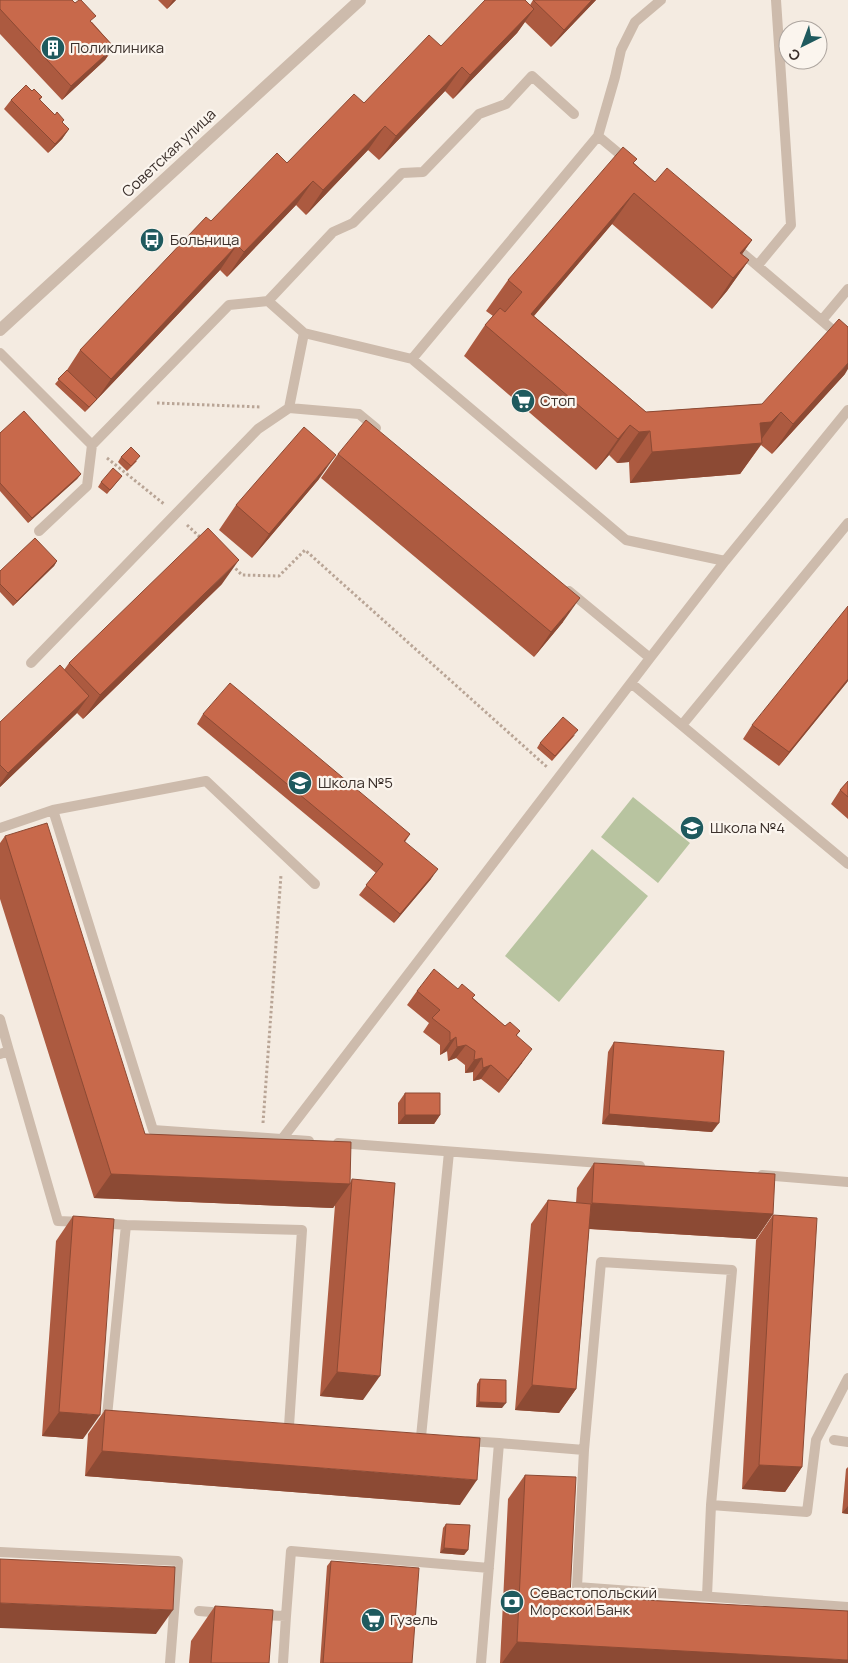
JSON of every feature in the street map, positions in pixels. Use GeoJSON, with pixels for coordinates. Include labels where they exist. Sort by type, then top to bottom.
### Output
{"type":"FeatureCollection","features":[{"type":"Feature","properties":{"kind":"street","name":"Советская улица"},"geometry":{"type":"LineString","coordinates":[[0,330],[360,0]]}},
{"type":"Feature","properties":{"kind":"lane"},"geometry":{"type":"LineString","coordinates":[[412,359],[598,136],[621,50],[636,22],[661,0]]}},
{"type":"Feature","properties":{"kind":"lane"},"geometry":{"type":"LineString","coordinates":[[758,265],[791,225],[776,0]]}},
{"type":"Feature","properties":{"kind":"lane"},"geometry":{"type":"LineString","coordinates":[[39,531],[87,486],[92,445],[228,305],[268,301],[333,232],[354,223],[402,173],[423,172],[479,114],[506,104],[532,76],[574,114]]}},
{"type":"Feature","properties":{"kind":"lane"},"geometry":{"type":"LineString","coordinates":[[598,136],[636,167]]}},
{"type":"Feature","properties":{"kind":"lane"},"geometry":{"type":"LineString","coordinates":[[727,240],[848,343]]}},
{"type":"Feature","properties":{"kind":"lane"},"geometry":{"type":"LineString","coordinates":[[822,320],[848,289]]}},
{"type":"Feature","properties":{"kind":"lane"},"geometry":{"type":"LineString","coordinates":[[268,301],[304,333],[412,359],[626,540],[725,561]]}},
{"type":"Feature","properties":{"kind":"lane"},"geometry":{"type":"LineString","coordinates":[[289,408],[304,333]]}},
{"type":"Feature","properties":{"kind":"lane"},"geometry":{"type":"LineString","coordinates":[[0,353],[92,445]]}},
{"type":"Feature","properties":{"kind":"lane"},"geometry":{"type":"LineString","coordinates":[[31,663],[258,428],[289,408],[359,414],[381,432]]}},
{"type":"Feature","properties":{"kind":"lane"},"geometry":{"type":"LineString","coordinates":[[282,1139],[725,561],[847,413]]}},
{"type":"Feature","properties":{"kind":"lane"},"geometry":{"type":"LineString","coordinates":[[682,726],[848,523]]}},
{"type":"Feature","properties":{"kind":"lane"},"geometry":{"type":"LineString","coordinates":[[560,583],[650,658]]}},
{"type":"Feature","properties":{"kind":"lane"},"geometry":{"type":"LineString","coordinates":[[631,683],[848,864]]}},
{"type":"Feature","properties":{"kind":"lane"},"geometry":{"type":"LineString","coordinates":[[0,828],[53,810],[206,781],[315,884]]}},
{"type":"Feature","properties":{"kind":"lane"},"geometry":{"type":"LineString","coordinates":[[53,810],[153,1130],[653,1167]]}},
{"type":"Feature","properties":{"kind":"lane"},"geometry":{"type":"LineString","coordinates":[[0,1019],[5,1053],[58,1221],[302,1230],[289,1426]]}},
{"type":"Feature","properties":{"kind":"lane"},"geometry":{"type":"LineString","coordinates":[[421,1437],[449,1152]]}},
{"type":"Feature","properties":{"kind":"lane"},"geometry":{"type":"LineString","coordinates":[[751,1174],[848,1182]]}},
{"type":"Feature","properties":{"kind":"lane"},"geometry":{"type":"LineString","coordinates":[[126,1225],[107,1416],[126,1417]]}},
{"type":"Feature","properties":{"kind":"lane"},"geometry":{"type":"LineString","coordinates":[[707,1596],[711,1505],[732,1270],[600,1262],[584,1450],[577,1587],[848,1607]]}},
{"type":"Feature","properties":{"kind":"lane"},"geometry":{"type":"LineString","coordinates":[[711,1505],[807,1512],[816,1440],[848,1378]]}},
{"type":"Feature","properties":{"kind":"lane"},"geometry":{"type":"LineString","coordinates":[[460,1440],[584,1450]]}},
{"type":"Feature","properties":{"kind":"lane"},"geometry":{"type":"LineString","coordinates":[[834,1440],[848,1442]]}},
{"type":"Feature","properties":{"kind":"lane"},"geometry":{"type":"LineString","coordinates":[[481,1663],[500,1443]]}},
{"type":"Feature","properties":{"kind":"lane"},"geometry":{"type":"LineString","coordinates":[[283,1663],[291,1551],[489,1568]]}},
{"type":"Feature","properties":{"kind":"lane"},"geometry":{"type":"LineString","coordinates":[[0,1552],[178,1561],[170,1663]]}},
{"type":"Feature","properties":{"kind":"lane"},"geometry":{"type":"LineString","coordinates":[[200,1611],[286,1616]]}},
{"type":"Feature","properties":{"kind":"path"},"geometry":{"type":"LineString","coordinates":[[134,402],[289,408]]}},
{"type":"Feature","properties":{"kind":"path"},"geometry":{"type":"LineString","coordinates":[[92,445],[202,538]]}},
{"type":"Feature","properties":{"kind":"path"},"geometry":{"type":"LineString","coordinates":[[228,563],[242,575],[279,576],[305,550],[559,777]]}},
{"type":"Feature","properties":{"kind":"path"},"geometry":{"type":"LineString","coordinates":[[264,1102],[283,854]]}},
{"type":"Feature","properties":{"kind":"green space"},"geometry":{"type":"Polygon","coordinates":[[[633,797],[690,843],[658,883],[601,837],[633,797]]]}},
{"type":"Feature","properties":{"kind":"green space"},"geometry":{"type":"Polygon","coordinates":[[[592,849],[648,896],[559,1002],[505,956],[592,849]]]}},
{"type":"Feature","properties":{"kind":"building","name":"Поликлиника"},"geometry":{"type":"Polygon","coordinates":[[[0,0],[72,0],[75,3],[81,0],[96,16],[90,21],[114,47],[71,86],[0,9],[0,0]]]}},
{"type":"Feature","properties":{"kind":"building"},"geometry":{"type":"Polygon","coordinates":[[[485,0],[525,0],[534,9],[470,75],[462,67],[396,136],[385,126],[323,190],[313,181],[244,252],[237,245],[111,379],[80,350],[206,217],[211,221],[277,153],[287,163],[354,94],[364,103],[429,35],[441,46],[485,0]]]}},
{"type":"Feature","properties":{"kind":"building"},"geometry":{"type":"Polygon","coordinates":[[[533,0],[592,0],[564,30],[533,0]]]}},
{"type":"Feature","properties":{"kind":"building"},"geometry":{"type":"Polygon","coordinates":[[[26,85],[32,91],[34,89],[42,97],[39,99],[55,115],[57,112],[64,120],[62,122],[69,129],[55,144],[11,100],[26,85]]]}},
{"type":"Feature","properties":{"kind":"building"},"geometry":{"type":"Polygon","coordinates":[[[623,147],[637,159],[633,163],[655,182],[667,168],[752,240],[740,253],[749,260],[733,278],[634,193],[531,314],[646,412],[762,404],[839,319],[848,327],[848,363],[793,424],[781,412],[771,422],[760,423],[762,443],[652,452],[650,431],[639,432],[630,425],[618,439],[485,325],[500,308],[505,312],[522,292],[508,280],[623,147]]]}},
{"type":"Feature","properties":{"kind":"building"},"geometry":{"type":"Polygon","coordinates":[[[67,370],[97,399],[89,407],[58,379],[67,370]]]}},
{"type":"Feature","properties":{"kind":"building"},"geometry":{"type":"Polygon","coordinates":[[[24,411],[81,474],[32,518],[0,483],[0,433],[24,411]]]}},
{"type":"Feature","properties":{"kind":"building"},"geometry":{"type":"Polygon","coordinates":[[[366,420],[580,598],[551,632],[338,454],[366,420]]]}},
{"type":"Feature","properties":{"kind":"building"},"geometry":{"type":"Polygon","coordinates":[[[304,427],[336,455],[269,534],[236,505],[304,427]]]}},
{"type":"Feature","properties":{"kind":"building"},"geometry":{"type":"Polygon","coordinates":[[[131,447],[140,456],[131,466],[121,457],[131,447]]]}},
{"type":"Feature","properties":{"kind":"building"},"geometry":{"type":"Polygon","coordinates":[[[113,468],[122,476],[110,490],[101,482],[113,468]]]}},
{"type":"Feature","properties":{"kind":"building"},"geometry":{"type":"Polygon","coordinates":[[[208,528],[239,560],[100,695],[69,663],[208,528]]]}},
{"type":"Feature","properties":{"kind":"building"},"geometry":{"type":"Polygon","coordinates":[[[35,538],[57,561],[17,601],[0,584],[0,571],[35,538]]]}},
{"type":"Feature","properties":{"kind":"building"},"geometry":{"type":"Polygon","coordinates":[[[848,606],[848,679],[789,752],[752,725],[848,606]]]}},
{"type":"Feature","properties":{"kind":"building"},"geometry":{"type":"Polygon","coordinates":[[[60,665],[89,696],[8,773],[0,765],[0,722],[60,665]]]}},
{"type":"Feature","properties":{"kind":"building","name":"Школа №5"},"geometry":{"type":"Polygon","coordinates":[[[230,683],[410,834],[404,841],[438,869],[400,914],[366,885],[383,864],[203,714],[230,683]]]}},
{"type":"Feature","properties":{"kind":"building"},"geometry":{"type":"Polygon","coordinates":[[[563,717],[578,730],[555,756],[540,743],[563,717]]]}},
{"type":"Feature","properties":{"kind":"building"},"geometry":{"type":"Polygon","coordinates":[[[848,781],[848,797],[840,790],[848,781]]]}},
{"type":"Feature","properties":{"kind":"building"},"geometry":{"type":"Polygon","coordinates":[[[47,823],[145,1134],[351,1142],[350,1184],[111,1174],[5,836],[47,823]]]}},
{"type":"Feature","properties":{"kind":"building"},"geometry":{"type":"Polygon","coordinates":[[[434,969],[458,989],[462,984],[475,995],[472,998],[505,1026],[510,1022],[520,1031],[516,1035],[532,1049],[508,1080],[491,1065],[483,1068],[482,1058],[474,1060],[475,1051],[466,1045],[457,1047],[456,1037],[450,1041],[450,1032],[432,1018],[440,1010],[417,991],[434,969]]]}},
{"type":"Feature","properties":{"kind":"building"},"geometry":{"type":"Polygon","coordinates":[[[614,1042],[724,1051],[719,1123],[609,1114],[614,1042]]]}},
{"type":"Feature","properties":{"kind":"building"},"geometry":{"type":"Polygon","coordinates":[[[405,1093],[440,1093],[440,1115],[405,1115],[405,1093]]]}},
{"type":"Feature","properties":{"kind":"building"},"geometry":{"type":"Polygon","coordinates":[[[594,1163],[775,1174],[773,1214],[592,1203],[594,1163]]]}},
{"type":"Feature","properties":{"kind":"building"},"geometry":{"type":"Polygon","coordinates":[[[352,1179],[395,1183],[380,1376],[337,1372],[352,1179]]]}},
{"type":"Feature","properties":{"kind":"building"},"geometry":{"type":"Polygon","coordinates":[[[548,1200],[591,1204],[576,1389],[532,1385],[548,1200]]]}},
{"type":"Feature","properties":{"kind":"building"},"geometry":{"type":"Polygon","coordinates":[[[773,1215],[817,1218],[802,1467],[759,1465],[773,1215]]]}},
{"type":"Feature","properties":{"kind":"building"},"geometry":{"type":"Polygon","coordinates":[[[73,1216],[114,1219],[100,1415],[59,1412],[73,1216]]]}},
{"type":"Feature","properties":{"kind":"building"},"geometry":{"type":"Polygon","coordinates":[[[480,1379],[506,1380],[506,1403],[479,1402],[480,1379]]]}},
{"type":"Feature","properties":{"kind":"building"},"geometry":{"type":"Polygon","coordinates":[[[105,1410],[480,1438],[477,1480],[102,1451],[105,1410]]]}},
{"type":"Feature","properties":{"kind":"building"},"geometry":{"type":"Polygon","coordinates":[[[525,1475],[576,1477],[570,1596],[848,1611],[848,1660],[517,1642],[525,1475]]]}},
{"type":"Feature","properties":{"kind":"building"},"geometry":{"type":"Polygon","coordinates":[[[446,1524],[470,1525],[468,1550],[444,1548],[446,1524]]]}},
{"type":"Feature","properties":{"kind":"building"},"geometry":{"type":"Polygon","coordinates":[[[0,1559],[175,1567],[173,1610],[0,1603],[0,1559]]]}},
{"type":"Feature","properties":{"kind":"building"},"geometry":{"type":"Polygon","coordinates":[[[331,1561],[419,1568],[412,1663],[323,1663],[331,1561]]]}},
{"type":"Feature","properties":{"kind":"building"},"geometry":{"type":"Polygon","coordinates":[[[215,1606],[273,1610],[269,1663],[211,1663],[215,1606]]]}},
{"type":"Feature","properties":{"kind":"place","name":"Поликлиника"},"geometry":{"type":"Point","coordinates":[53,48]}},
{"type":"Feature","properties":{"kind":"place","name":"Больница"},"geometry":{"type":"Point","coordinates":[152,240]}},
{"type":"Feature","properties":{"kind":"place","name":"Стоп"},"geometry":{"type":"Point","coordinates":[523,401]}},
{"type":"Feature","properties":{"kind":"place","name":"Школа №5"},"geometry":{"type":"Point","coordinates":[300,783]}},
{"type":"Feature","properties":{"kind":"place","name":"Школа №4"},"geometry":{"type":"Point","coordinates":[692,828]}},
{"type":"Feature","properties":{"kind":"place","name":"Севастопольский Морской Банк"},"geometry":{"type":"Point","coordinates":[512,1602]}},
{"type":"Feature","properties":{"kind":"place","name":"Гузель"},"geometry":{"type":"Point","coordinates":[373,1620]}}]}
